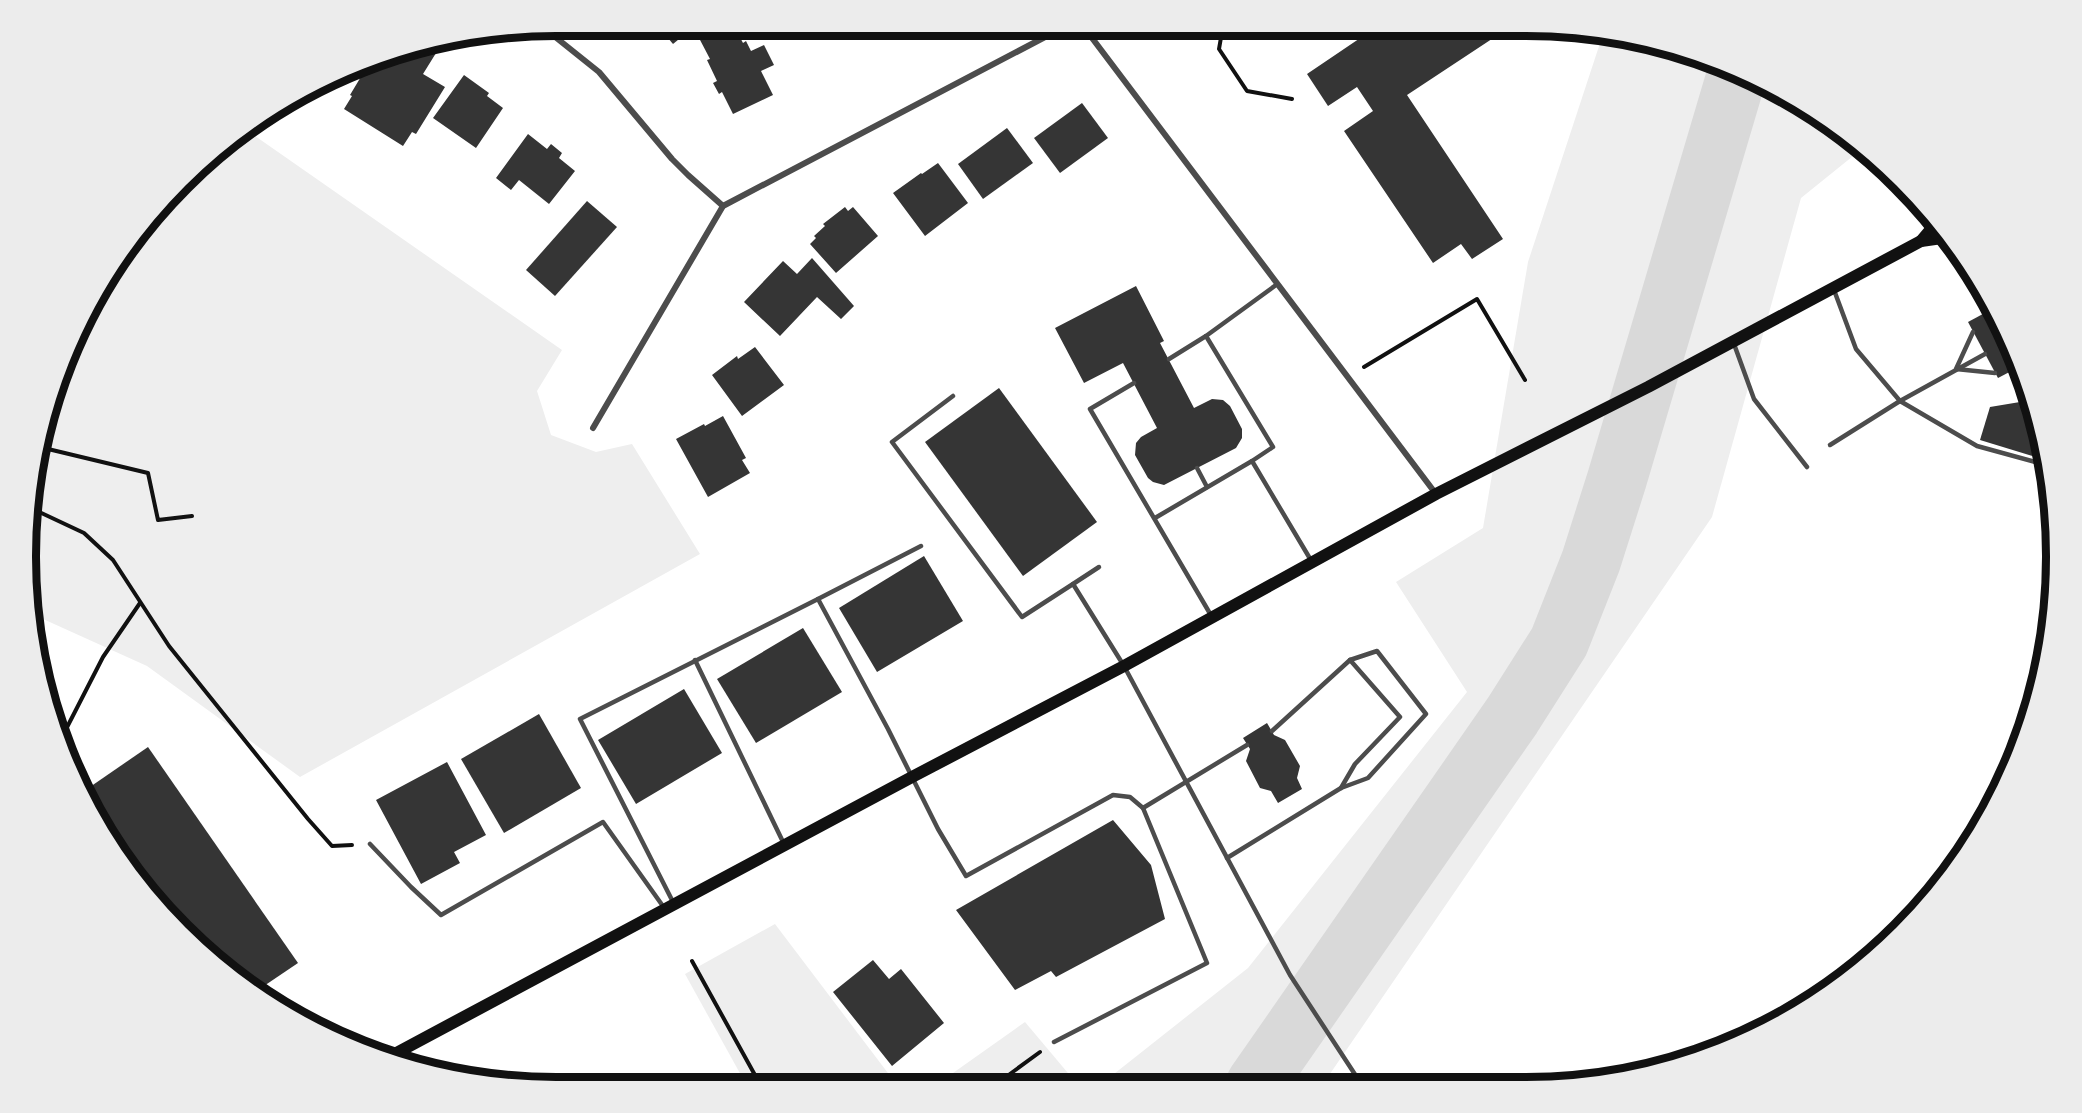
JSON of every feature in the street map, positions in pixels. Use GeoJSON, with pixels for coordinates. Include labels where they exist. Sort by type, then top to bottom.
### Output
{"type":"FeatureCollection","features":[{"type":"Feature","properties":{"kind":"main road"},"geometry":{"type":"LineString","coordinates":[[1921,241],[1930,230]]}},
{"type":"Feature","properties":{"kind":"main road"},"geometry":{"type":"LineString","coordinates":[[399,1052],[912,777],[1125,666],[1436,494],[1648,387],[1921,241],[1937,239]]}},
{"type":"Feature","properties":{"kind":"street"},"geometry":{"type":"LineString","coordinates":[[555,36],[599,72],[680,167],[723,206]]}},
{"type":"Feature","properties":{"kind":"street"},"geometry":{"type":"LineString","coordinates":[[593,428],[723,206],[1047,36]]}},
{"type":"Feature","properties":{"kind":"street"},"geometry":{"type":"LineString","coordinates":[[1090,36],[1276,285],[1436,494]]}},
{"type":"Feature","properties":{"kind":"lane"},"geometry":{"type":"LineString","coordinates":[[1168,359],[1206,336],[1276,285]]}},
{"type":"Feature","properties":{"kind":"lane"},"geometry":{"type":"LineString","coordinates":[[1833,288],[1856,349],[1900,401],[1977,446],[2037,463]]}},
{"type":"Feature","properties":{"kind":"lane"},"geometry":{"type":"LineString","coordinates":[[1956,369],[1973,332]]}},
{"type":"Feature","properties":{"kind":"lane"},"geometry":{"type":"LineString","coordinates":[[1155,518],[1273,447],[1206,336]]}},
{"type":"Feature","properties":{"kind":"lane"},"geometry":{"type":"LineString","coordinates":[[1732,341],[1754,399],[1807,467]]}},
{"type":"Feature","properties":{"kind":"lane"},"geometry":{"type":"LineString","coordinates":[[1830,444],[1900,401],[1985,354]]}},
{"type":"Feature","properties":{"kind":"lane"},"geometry":{"type":"LineString","coordinates":[[1956,369],[1995,373]]}},
{"type":"Feature","properties":{"kind":"lane"},"geometry":{"type":"LineString","coordinates":[[1134,383],[1090,409],[1213,617]]}},
{"type":"Feature","properties":{"kind":"lane"},"geometry":{"type":"LineString","coordinates":[[953,396],[892,442],[1022,617],[1099,567]]}},
{"type":"Feature","properties":{"kind":"lane"},"geometry":{"type":"LineString","coordinates":[[1252,461],[1312,562]]}},
{"type":"Feature","properties":{"kind":"lane"},"geometry":{"type":"LineString","coordinates":[[1197,468],[1207,487]]}},
{"type":"Feature","properties":{"kind":"lane"},"geometry":{"type":"LineString","coordinates":[[670,907],[580,719],[921,546]]}},
{"type":"Feature","properties":{"kind":"lane"},"geometry":{"type":"LineString","coordinates":[[1073,584],[1125,666],[1290,975],[1357,1077]]}},
{"type":"Feature","properties":{"kind":"lane"},"geometry":{"type":"LineString","coordinates":[[818,599],[888,729],[938,829],[966,876],[1113,795],[1130,797],[1143,808],[1208,963],[1054,1042]]}},
{"type":"Feature","properties":{"kind":"lane"},"geometry":{"type":"LineString","coordinates":[[1227,858],[1341,788],[1368,778],[1426,714],[1377,651],[1350,660],[1272,731]]}},
{"type":"Feature","properties":{"kind":"lane"},"geometry":{"type":"LineString","coordinates":[[695,660],[784,845]]}},
{"type":"Feature","properties":{"kind":"lane"},"geometry":{"type":"LineString","coordinates":[[1341,788],[1355,764],[1400,717],[1350,660]]}},
{"type":"Feature","properties":{"kind":"lane"},"geometry":{"type":"LineString","coordinates":[[1143,808],[1247,746]]}},
{"type":"Feature","properties":{"kind":"lane"},"geometry":{"type":"LineString","coordinates":[[370,844],[441,915],[603,822],[670,907]]}},
{"type":"Feature","properties":{"kind":"path"},"geometry":{"type":"LineString","coordinates":[[1221,36],[1219,49],[1247,91],[1292,99]]}},
{"type":"Feature","properties":{"kind":"path"},"geometry":{"type":"LineString","coordinates":[[1347,377],[1476,299],[1525,380]]}},
{"type":"Feature","properties":{"kind":"path"},"geometry":{"type":"LineString","coordinates":[[47,449],[148,473],[158,520],[192,516]]}},
{"type":"Feature","properties":{"kind":"path"},"geometry":{"type":"LineString","coordinates":[[38,511],[84,533],[113,560],[169,646],[332,846],[370,844]]}},
{"type":"Feature","properties":{"kind":"path"},"geometry":{"type":"LineString","coordinates":[[66,729],[103,657],[140,603]]}},
{"type":"Feature","properties":{"kind":"path"},"geometry":{"type":"LineString","coordinates":[[692,961],[756,1077]]}},
{"type":"Feature","properties":{"kind":"path"},"geometry":{"type":"LineString","coordinates":[[1007,1077],[1054,1042]]}},
{"type":"Feature","properties":{"kind":"shaded area"},"geometry":{"type":"Polygon","coordinates":[[[1601,41],[1660,54],[1725,76],[1786,106],[1815,124],[1855,154],[1801,198],[1712,517],[1328,1077],[1110,1077],[1248,968],[1467,692],[1396,582],[1483,528],[1528,262],[1601,41]]]}},
{"type":"Feature","properties":{"kind":"shaded area"},"geometry":{"type":"Polygon","coordinates":[[[253,134],[562,350],[537,391],[551,435],[596,452],[632,444],[700,554],[300,777],[147,666],[39,617],[36,556],[37,522],[46,455],[64,389],[76,357],[106,296],[124,267],[165,213],[188,188],[213,165],[253,134]]]}},
{"type":"Feature","properties":{"kind":"shaded area"},"geometry":{"type":"Polygon","coordinates":[[[775,924],[891,1077],[742,1077],[685,974],[775,924]]]}},
{"type":"Feature","properties":{"kind":"shaded area"},"geometry":{"type":"Polygon","coordinates":[[[1025,1022],[1071,1077],[947,1077],[1025,1022]]]}},
{"type":"Feature","properties":{"kind":"building"},"geometry":{"type":"Polygon","coordinates":[[[666,36],[683,36],[673,44],[666,36]]]}},
{"type":"Feature","properties":{"kind":"building"},"geometry":{"type":"Polygon","coordinates":[[[739,36],[743,43],[746,41],[751,51],[764,45],[774,65],[761,71],[773,95],[733,114],[722,92],[719,94],[713,83],[717,81],[707,60],[710,59],[699,38],[739,36]]]}},
{"type":"Feature","properties":{"kind":"building"},"geometry":{"type":"Polygon","coordinates":[[[1363,36],[1496,36],[1407,95],[1503,239],[1472,259],[1461,244],[1433,263],[1344,131],[1373,111],[1357,87],[1328,106],[1307,74],[1363,36]]]}},
{"type":"Feature","properties":{"kind":"building"},"geometry":{"type":"Polygon","coordinates":[[[438,50],[423,74],[445,87],[416,134],[412,132],[403,146],[344,109],[352,96],[350,95],[363,74],[438,50]]]}},
{"type":"Feature","properties":{"kind":"building"},"geometry":{"type":"Polygon","coordinates":[[[464,75],[489,93],[487,96],[503,108],[476,148],[433,118],[464,75]]]}},
{"type":"Feature","properties":{"kind":"building"},"geometry":{"type":"Polygon","coordinates":[[[1082,103],[1108,138],[1060,173],[1034,138],[1082,103]]]}},
{"type":"Feature","properties":{"kind":"building"},"geometry":{"type":"Polygon","coordinates":[[[1007,128],[1033,163],[983,199],[958,164],[1007,128]]]}},
{"type":"Feature","properties":{"kind":"building"},"geometry":{"type":"Polygon","coordinates":[[[528,134],[547,149],[551,144],[562,153],[559,158],[575,171],[549,204],[519,180],[511,190],[496,178],[528,134]]]}},
{"type":"Feature","properties":{"kind":"building"},"geometry":{"type":"Polygon","coordinates":[[[938,163],[968,203],[925,236],[893,193],[938,163]]]}},
{"type":"Feature","properties":{"kind":"building"},"geometry":{"type":"Polygon","coordinates":[[[587,201],[617,227],[555,296],[526,270],[587,201]]]}},
{"type":"Feature","properties":{"kind":"building"},"geometry":{"type":"Polygon","coordinates":[[[845,207],[848,211],[853,207],[878,236],[836,273],[810,244],[816,238],[814,236],[825,226],[823,224],[845,207]]]}},
{"type":"Feature","properties":{"kind":"building"},"geometry":{"type":"Polygon","coordinates":[[[812,258],[854,306],[841,319],[817,297],[780,336],[744,302],[783,261],[797,274],[812,258]]]}},
{"type":"Feature","properties":{"kind":"building"},"geometry":{"type":"Polygon","coordinates":[[[1136,286],[1164,341],[1160,343],[1194,408],[1212,399],[1223,400],[1230,406],[1242,429],[1242,438],[1236,448],[1164,485],[1148,478],[1135,455],[1136,443],[1141,437],[1157,428],[1123,363],[1084,383],[1055,328],[1136,286]]]}},
{"type":"Feature","properties":{"kind":"building"},"geometry":{"type":"Polygon","coordinates":[[[1985,313],[2011,371],[1998,378],[1968,322],[1985,313]]]}},
{"type":"Feature","properties":{"kind":"building"},"geometry":{"type":"Polygon","coordinates":[[[755,347],[784,385],[742,416],[712,375],[737,356],[738,359],[755,347]]]}},
{"type":"Feature","properties":{"kind":"building"},"geometry":{"type":"Polygon","coordinates":[[[999,388],[1097,522],[1023,576],[925,442],[999,388]]]}},
{"type":"Feature","properties":{"kind":"building"},"geometry":{"type":"Polygon","coordinates":[[[2022,402],[2036,457],[1980,440],[1990,407],[2022,402]]]}},
{"type":"Feature","properties":{"kind":"building"},"geometry":{"type":"Polygon","coordinates":[[[723,416],[746,458],[742,460],[750,473],[708,497],[676,439],[723,416]]]}},
{"type":"Feature","properties":{"kind":"building"},"geometry":{"type":"Polygon","coordinates":[[[924,556],[963,621],[877,672],[839,608],[924,556]]]}},
{"type":"Feature","properties":{"kind":"building"},"geometry":{"type":"Polygon","coordinates":[[[803,628],[842,692],[756,743],[717,679],[803,628]]]}},
{"type":"Feature","properties":{"kind":"building"},"geometry":{"type":"Polygon","coordinates":[[[684,689],[722,753],[636,804],[598,740],[684,689]]]}},
{"type":"Feature","properties":{"kind":"building"},"geometry":{"type":"Polygon","coordinates":[[[539,714],[581,788],[504,833],[461,759],[539,714]]]}},
{"type":"Feature","properties":{"kind":"building"},"geometry":{"type":"Polygon","coordinates":[[[1267,723],[1274,735],[1285,740],[1300,766],[1297,778],[1302,789],[1278,803],[1271,791],[1260,788],[1246,761],[1250,749],[1243,738],[1267,723]]]}},
{"type":"Feature","properties":{"kind":"building"},"geometry":{"type":"Polygon","coordinates":[[[148,747],[298,963],[263,986],[213,948],[188,925],[151,882],[105,815],[90,787],[148,747]]]}},
{"type":"Feature","properties":{"kind":"building"},"geometry":{"type":"Polygon","coordinates":[[[447,762],[486,835],[454,852],[460,863],[421,884],[376,800],[447,762]]]}},
{"type":"Feature","properties":{"kind":"building"},"geometry":{"type":"Polygon","coordinates":[[[1113,820],[1151,865],[1165,919],[1056,977],[1051,971],[1015,990],[956,910],[1113,820]]]}},
{"type":"Feature","properties":{"kind":"building"},"geometry":{"type":"Polygon","coordinates":[[[873,960],[889,979],[901,969],[944,1023],[892,1066],[833,992],[873,960]]]}},
{"type":"Feature","properties":{"kind":"waterway"},"geometry":{"type":"LineString","coordinates":[[1261,1077],[1512,716],[1559,642],[1591,561],[1617,479],[1735,81]]}}]}
